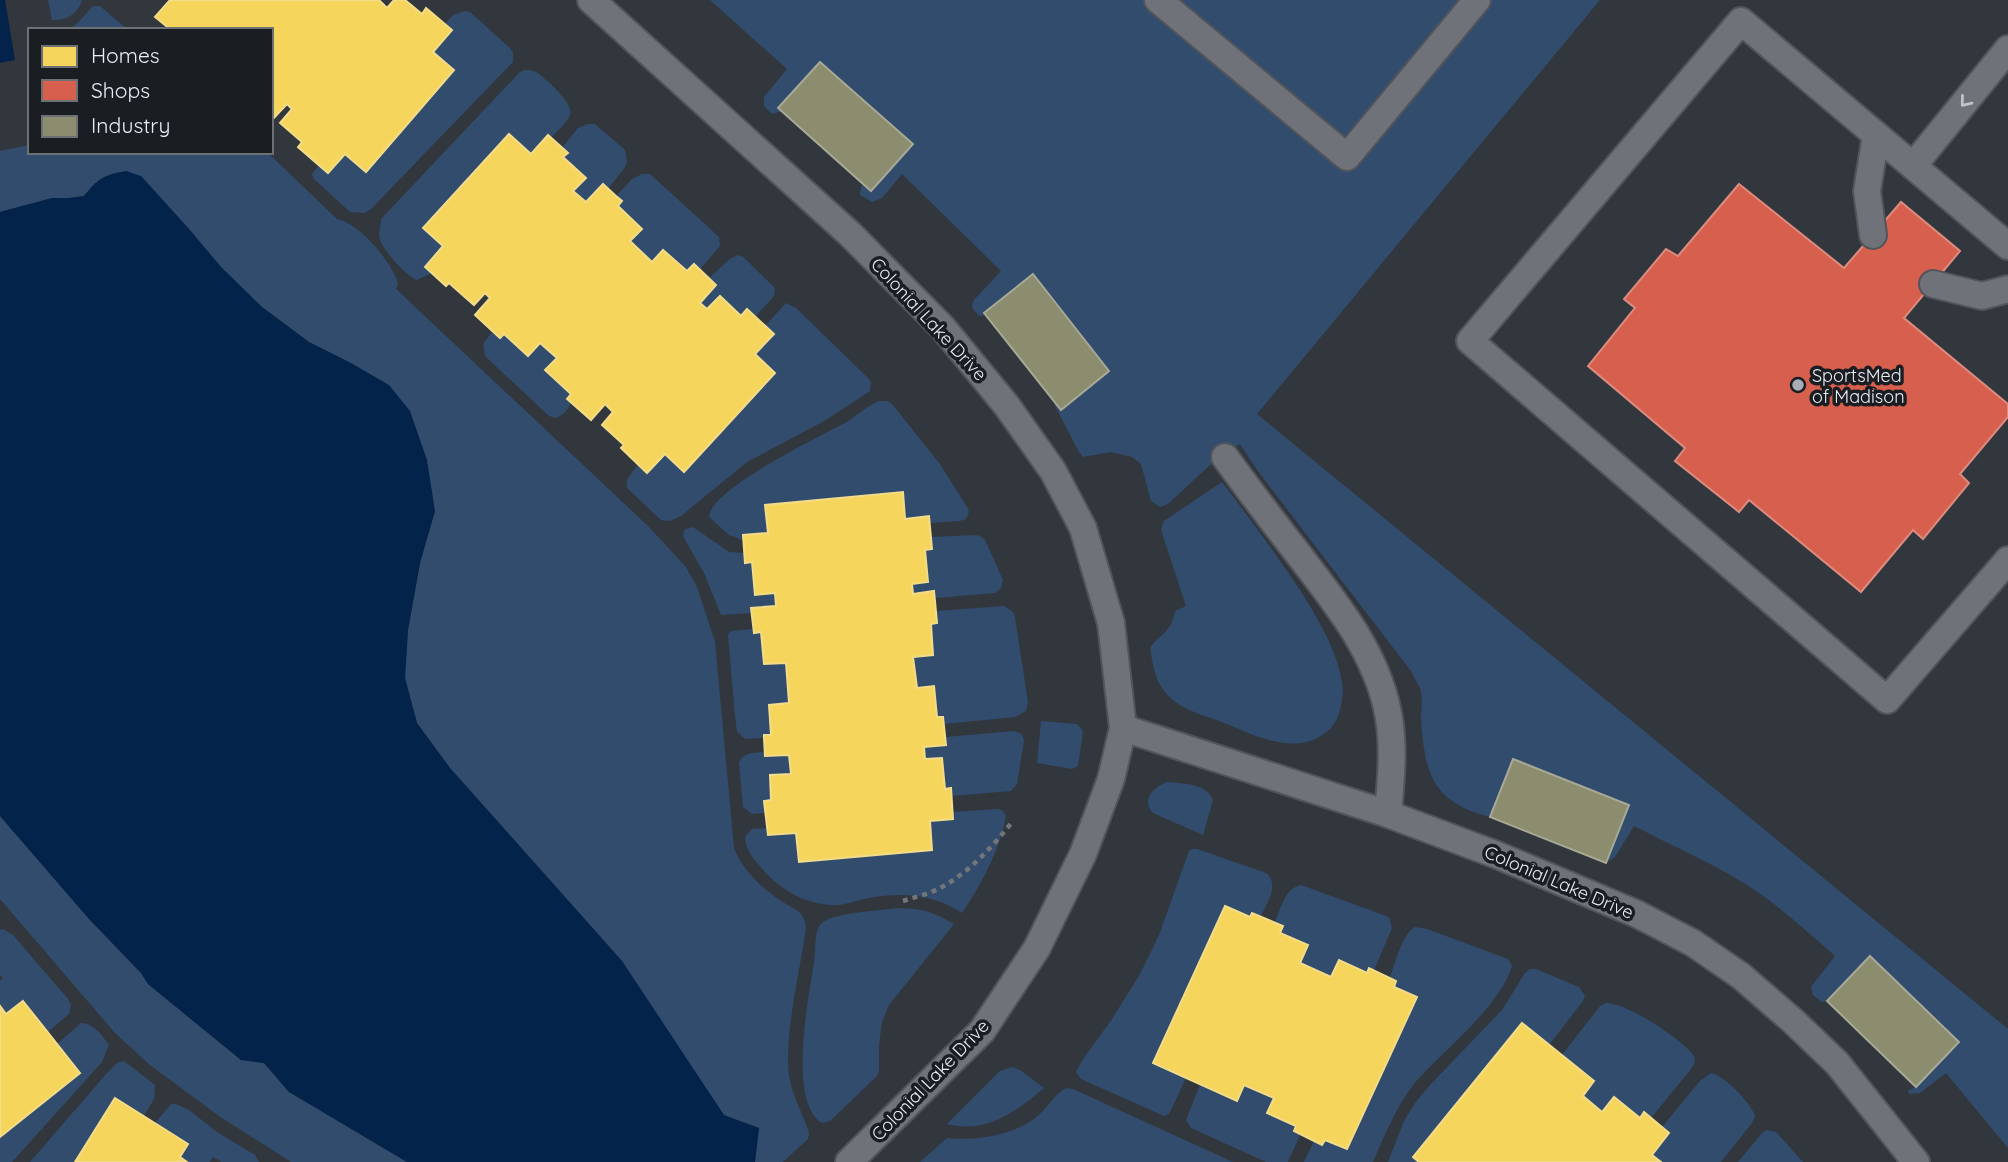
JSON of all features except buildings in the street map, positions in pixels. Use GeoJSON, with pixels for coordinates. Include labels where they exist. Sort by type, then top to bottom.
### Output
{"type":"FeatureCollection","features":[{"type":"Feature","properties":{"kind":"lane","name":"Colonial Lake Drive"},"geometry":{"type":"LineString","coordinates":[[592,0],[851,235],[943,328],[1007,405],[1053,471],[1083,527],[1111,622],[1123,728],[1111,779],[1083,854],[1037,948],[982,1031],[849,1162]]}},
{"type":"Feature","properties":{"kind":"lane"},"geometry":{"type":"LineString","coordinates":[[1158,0],[1347,157],[1477,0]]}},
{"type":"Feature","properties":{"kind":"lane"},"geometry":{"type":"LineString","coordinates":[[2008,246],[1741,21],[1470,341],[1887,700],[2008,560]]}},
{"type":"Feature","properties":{"kind":"lane"},"geometry":{"type":"LineString","coordinates":[[1913,166],[2008,49]]}},
{"type":"Feature","properties":{"kind":"lane"},"geometry":{"type":"LineString","coordinates":[[1873,235],[1867,191],[1876,135]]}},
{"type":"Feature","properties":{"kind":"lane"},"geometry":{"type":"LineString","coordinates":[[1933,284],[1982,296],[2008,289]]}},
{"type":"Feature","properties":{"kind":"lane"},"geometry":{"type":"LineString","coordinates":[[1224,457],[1338,606],[1365,649],[1387,707],[1391,735],[1392,765],[1388,814]]}},
{"type":"Feature","properties":{"kind":"lane","name":"Colonial Lake Drive"},"geometry":{"type":"LineString","coordinates":[[1123,728],[1388,814],[1497,855],[1637,915],[1693,943],[1741,976],[1828,1055],[1916,1162]]}},
{"type":"Feature","properties":{"kind":"path"},"geometry":{"type":"LineString","coordinates":[[903,901],[938,889],[956,878],[990,849],[1013,821]]}},
{"type":"Feature","properties":{"kind":"shaded area"},"geometry":{"type":"Polygon","coordinates":[[[0,0],[5,0],[15,60],[0,63],[0,0]]]}},
{"type":"Feature","properties":{"kind":"shaded area"},"geometry":{"type":"Polygon","coordinates":[[[48,0],[82,0],[74,13],[67,18],[52,20],[48,0]]]}},
{"type":"Feature","properties":{"kind":"shaded area"},"geometry":{"type":"Polygon","coordinates":[[[710,0],[1600,0],[1257,414],[2008,1029],[2008,1148],[1946,1073],[1920,1093],[1909,1094],[1908,1090],[1916,1087],[1959,1042],[1870,957],[1827,1001],[1822,1002],[1813,995],[1811,987],[1835,956],[1779,908],[1744,883],[1634,826],[1615,857],[1606,863],[1629,805],[1514,759],[1490,817],[1455,803],[1444,794],[1429,770],[1421,719],[1421,691],[1411,671],[1240,444],[1209,466],[1168,504],[1160,507],[1151,501],[1141,464],[1132,457],[1111,452],[1083,457],[1055,403],[1062,410],[1109,371],[1033,275],[984,312],[986,315],[979,316],[973,309],[974,300],[1001,271],[902,174],[882,198],[872,202],[860,195],[864,184],[871,190],[913,144],[820,62],[778,108],[782,111],[772,114],[764,106],[764,97],[787,69],[710,0]]]}},
{"type":"Feature","properties":{"kind":"shaded area"},"geometry":{"type":"Polygon","coordinates":[[[93,6],[100,6],[126,28],[70,28],[93,6]]]}},
{"type":"Feature","properties":{"kind":"shaded area"},"geometry":{"type":"Polygon","coordinates":[[[470,12],[510,48],[513,62],[371,209],[364,213],[350,212],[314,179],[312,174],[319,165],[328,173],[345,154],[367,171],[454,70],[433,52],[452,30],[445,24],[453,15],[470,12]]]}},
{"type":"Feature","properties":{"kind":"shaded area"},"geometry":{"type":"Polygon","coordinates":[[[520,72],[536,72],[558,92],[568,104],[569,118],[551,138],[548,135],[531,154],[509,134],[424,228],[443,246],[425,267],[432,273],[417,280],[401,268],[384,248],[379,236],[381,219],[520,72]]]}},
{"type":"Feature","properties":{"kind":"shaded area"},"geometry":{"type":"Polygon","coordinates":[[[595,124],[625,150],[627,162],[608,189],[586,202],[573,191],[586,177],[563,157],[562,148],[578,128],[595,124]]]}},
{"type":"Feature","properties":{"kind":"shaded area"},"geometry":{"type":"Polygon","coordinates":[[[28,145],[28,154],[269,154],[337,219],[364,235],[389,264],[398,283],[396,289],[648,526],[686,567],[697,587],[715,642],[734,848],[753,878],[800,913],[806,928],[788,1059],[790,1083],[809,1133],[808,1139],[783,1162],[755,1162],[759,1128],[724,1116],[622,961],[450,768],[417,723],[405,678],[408,630],[420,563],[435,511],[351,363],[309,342],[262,307],[221,267],[141,176],[95,183],[84,196],[52,198],[0,212],[0,151],[28,145]]]}},
{"type":"Feature","properties":{"kind":"shaded area"},"geometry":{"type":"Polygon","coordinates":[[[126,171],[141,176],[221,267],[262,307],[309,342],[389,385],[410,411],[427,460],[435,511],[420,563],[408,630],[405,678],[417,723],[450,768],[622,961],[724,1115],[759,1128],[755,1162],[407,1162],[289,1092],[264,1063],[241,1060],[148,984],[0,816],[0,212],[52,198],[84,196],[102,178],[126,171]]]}},
{"type":"Feature","properties":{"kind":"shaded area"},"geometry":{"type":"Polygon","coordinates":[[[642,174],[650,174],[719,237],[720,246],[700,269],[694,264],[687,271],[663,250],[652,262],[630,241],[642,228],[618,206],[622,201],[616,196],[632,179],[642,174]]]}},
{"type":"Feature","properties":{"kind":"shaded area"},"geometry":{"type":"Polygon","coordinates":[[[738,255],[775,288],[774,296],[755,317],[747,309],[741,316],[720,296],[707,309],[700,303],[716,285],[709,278],[738,255]]]}},
{"type":"Feature","properties":{"kind":"shaded area"},"geometry":{"type":"Polygon","coordinates":[[[786,303],[796,308],[868,378],[871,382],[870,391],[826,420],[747,462],[681,516],[670,521],[661,520],[628,489],[629,476],[638,465],[647,473],[665,454],[684,472],[775,373],[755,354],[773,335],[765,326],[786,303]]]}},
{"type":"Feature","properties":{"kind":"shaded area"},"geometry":{"type":"Polygon","coordinates":[[[493,331],[500,338],[504,334],[528,356],[540,343],[557,358],[546,370],[571,394],[570,406],[563,414],[556,418],[549,416],[485,356],[483,344],[493,331]]]}},
{"type":"Feature","properties":{"kind":"shaded area"},"geometry":{"type":"Polygon","coordinates":[[[879,401],[892,404],[940,464],[967,507],[969,512],[966,519],[930,523],[928,516],[905,519],[903,492],[766,505],[768,533],[743,535],[743,540],[729,535],[709,517],[714,506],[746,479],[879,401]]]}},
{"type":"Feature","properties":{"kind":"shaded area"},"geometry":{"type":"Polygon","coordinates":[[[1222,482],[1300,590],[1320,623],[1339,669],[1343,690],[1338,717],[1326,732],[1307,742],[1283,743],[1258,737],[1196,713],[1165,693],[1156,676],[1150,648],[1168,629],[1175,611],[1186,606],[1161,530],[1164,521],[1222,482]]]}},
{"type":"Feature","properties":{"kind":"shaded area"},"geometry":{"type":"Polygon","coordinates":[[[693,527],[729,552],[744,553],[745,563],[752,562],[755,595],[775,593],[776,606],[752,613],[721,615],[705,575],[683,536],[685,529],[693,527]]]}},
{"type":"Feature","properties":{"kind":"shaded area"},"geometry":{"type":"Polygon","coordinates":[[[976,535],[985,540],[1003,580],[1001,588],[995,593],[935,598],[933,591],[913,594],[912,584],[928,582],[925,550],[931,537],[976,535]]]}},
{"type":"Feature","properties":{"kind":"shaded area"},"geometry":{"type":"Polygon","coordinates":[[[1004,606],[1013,612],[1015,618],[1028,702],[1026,711],[1015,717],[944,724],[943,717],[937,717],[934,686],[917,688],[913,657],[933,654],[931,624],[937,623],[936,611],[1004,606]]]}},
{"type":"Feature","properties":{"kind":"shaded area"},"geometry":{"type":"Polygon","coordinates":[[[753,629],[754,633],[761,632],[764,664],[786,663],[789,703],[769,705],[771,735],[745,739],[737,732],[728,635],[731,631],[753,629]]]}},
{"type":"Feature","properties":{"kind":"shaded area"},"geometry":{"type":"Polygon","coordinates":[[[1041,721],[1077,724],[1083,731],[1078,766],[1072,769],[1037,763],[1041,721]]]}},
{"type":"Feature","properties":{"kind":"shaded area"},"geometry":{"type":"Polygon","coordinates":[[[1014,731],[1022,734],[1024,741],[1017,784],[1011,791],[952,796],[951,789],[945,789],[942,758],[925,759],[924,747],[946,745],[946,737],[1014,731]]]}},
{"type":"Feature","properties":{"kind":"shaded area"},"geometry":{"type":"Polygon","coordinates":[[[765,752],[789,755],[791,774],[770,776],[771,800],[764,801],[765,813],[752,814],[743,807],[739,763],[746,755],[765,752]]]}},
{"type":"Feature","properties":{"kind":"shaded area"},"geometry":{"type":"Polygon","coordinates":[[[1167,782],[1194,785],[1210,795],[1213,800],[1203,835],[1153,813],[1148,803],[1150,794],[1167,782]]]}},
{"type":"Feature","properties":{"kind":"shaded area"},"geometry":{"type":"Polygon","coordinates":[[[1002,810],[1006,816],[999,842],[983,879],[962,913],[940,902],[917,896],[881,896],[837,905],[804,899],[772,880],[749,852],[745,837],[752,829],[767,828],[768,835],[796,833],[799,861],[930,821],[953,819],[953,812],[1002,810]]]}},
{"type":"Feature","properties":{"kind":"shaded area"},"geometry":{"type":"Polygon","coordinates":[[[0,816],[148,984],[241,1060],[264,1063],[289,1092],[407,1162],[291,1162],[219,1116],[150,1065],[115,1033],[0,899],[0,816]]]}},
{"type":"Feature","properties":{"kind":"shaded area"},"geometry":{"type":"Polygon","coordinates":[[[1192,849],[1266,873],[1270,877],[1272,888],[1261,916],[1252,913],[1250,917],[1225,906],[1153,1062],[1186,1078],[1169,1114],[1164,1116],[1081,1079],[1076,1072],[1140,974],[1159,935],[1192,849]]]}},
{"type":"Feature","properties":{"kind":"shaded area"},"geometry":{"type":"Polygon","coordinates":[[[1301,885],[1389,917],[1392,928],[1374,970],[1369,968],[1367,973],[1340,960],[1331,977],[1300,963],[1308,945],[1280,933],[1283,926],[1275,922],[1287,894],[1301,885]]]}},
{"type":"Feature","properties":{"kind":"shaded area"},"geometry":{"type":"Polygon","coordinates":[[[898,908],[927,912],[954,924],[889,1005],[882,1022],[877,1076],[830,1121],[822,1123],[811,1111],[805,1093],[803,1072],[805,1023],[818,928],[834,917],[898,908]]]}},
{"type":"Feature","properties":{"kind":"shaded area"},"geometry":{"type":"Polygon","coordinates":[[[1415,927],[1508,959],[1512,966],[1506,980],[1485,1010],[1412,1086],[1393,1118],[1373,1162],[1304,1162],[1314,1141],[1322,1144],[1325,1140],[1347,1149],[1417,998],[1394,987],[1396,981],[1390,977],[1406,936],[1415,927]]]}},
{"type":"Feature","properties":{"kind":"shaded area"},"geometry":{"type":"Polygon","coordinates":[[[0,930],[13,935],[71,1005],[69,1014],[48,1032],[24,1001],[6,1014],[0,1006],[0,981],[3,978],[0,975],[0,930]]]}},
{"type":"Feature","properties":{"kind":"shaded area"},"geometry":{"type":"Polygon","coordinates":[[[1530,969],[1579,987],[1585,996],[1583,1001],[1549,1045],[1522,1023],[1413,1157],[1419,1162],[1388,1162],[1404,1121],[1415,1103],[1502,1010],[1530,969]]]}},
{"type":"Feature","properties":{"kind":"shaded area"},"geometry":{"type":"Polygon","coordinates":[[[1606,1003],[1627,1009],[1653,1023],[1694,1056],[1695,1062],[1691,1069],[1651,1118],[1644,1112],[1640,1118],[1614,1097],[1602,1112],[1583,1096],[1594,1081],[1562,1055],[1600,1006],[1606,1003]]]}},
{"type":"Feature","properties":{"kind":"shaded area"},"geometry":{"type":"Polygon","coordinates":[[[81,1023],[94,1028],[109,1045],[102,1062],[12,1162],[0,1162],[0,1137],[80,1073],[57,1044],[81,1023]]]}},
{"type":"Feature","properties":{"kind":"shaded area"},"geometry":{"type":"Polygon","coordinates":[[[124,1061],[155,1085],[154,1099],[144,1116],[114,1098],[75,1162],[30,1162],[108,1072],[117,1063],[124,1061]]]}},
{"type":"Feature","properties":{"kind":"shaded area"},"geometry":{"type":"Polygon","coordinates":[[[1012,1067],[1044,1088],[999,1119],[974,1126],[947,1124],[1000,1071],[1012,1067]]]}},
{"type":"Feature","properties":{"kind":"shaded area"},"geometry":{"type":"Polygon","coordinates":[[[1711,1073],[1730,1084],[1743,1097],[1755,1116],[1752,1123],[1721,1162],[1661,1162],[1652,1155],[1669,1133],[1662,1127],[1700,1081],[1711,1073]]]}},
{"type":"Feature","properties":{"kind":"shaded area"},"geometry":{"type":"Polygon","coordinates":[[[1200,1085],[1236,1101],[1244,1085],[1274,1098],[1267,1113],[1296,1126],[1294,1131],[1300,1135],[1288,1162],[1266,1162],[1191,1128],[1186,1120],[1200,1085]]]}},
{"type":"Feature","properties":{"kind":"shaded area"},"geometry":{"type":"Polygon","coordinates":[[[1067,1088],[1233,1162],[920,1162],[947,1138],[995,1135],[1030,1122],[1067,1088]]]}},
{"type":"Feature","properties":{"kind":"shaded area"},"geometry":{"type":"Polygon","coordinates":[[[171,1104],[189,1110],[217,1132],[255,1155],[259,1162],[222,1162],[213,1157],[210,1162],[187,1162],[180,1157],[188,1144],[155,1123],[171,1104]]]}},
{"type":"Feature","properties":{"kind":"shaded area"},"geometry":{"type":"Polygon","coordinates":[[[1767,1130],[1776,1132],[1803,1162],[1738,1162],[1767,1130]]]}},
{"type":"Feature","properties":{"kind":"place","name":"SportsMed of Madison"},"geometry":{"type":"Point","coordinates":[1798,385]}}]}
